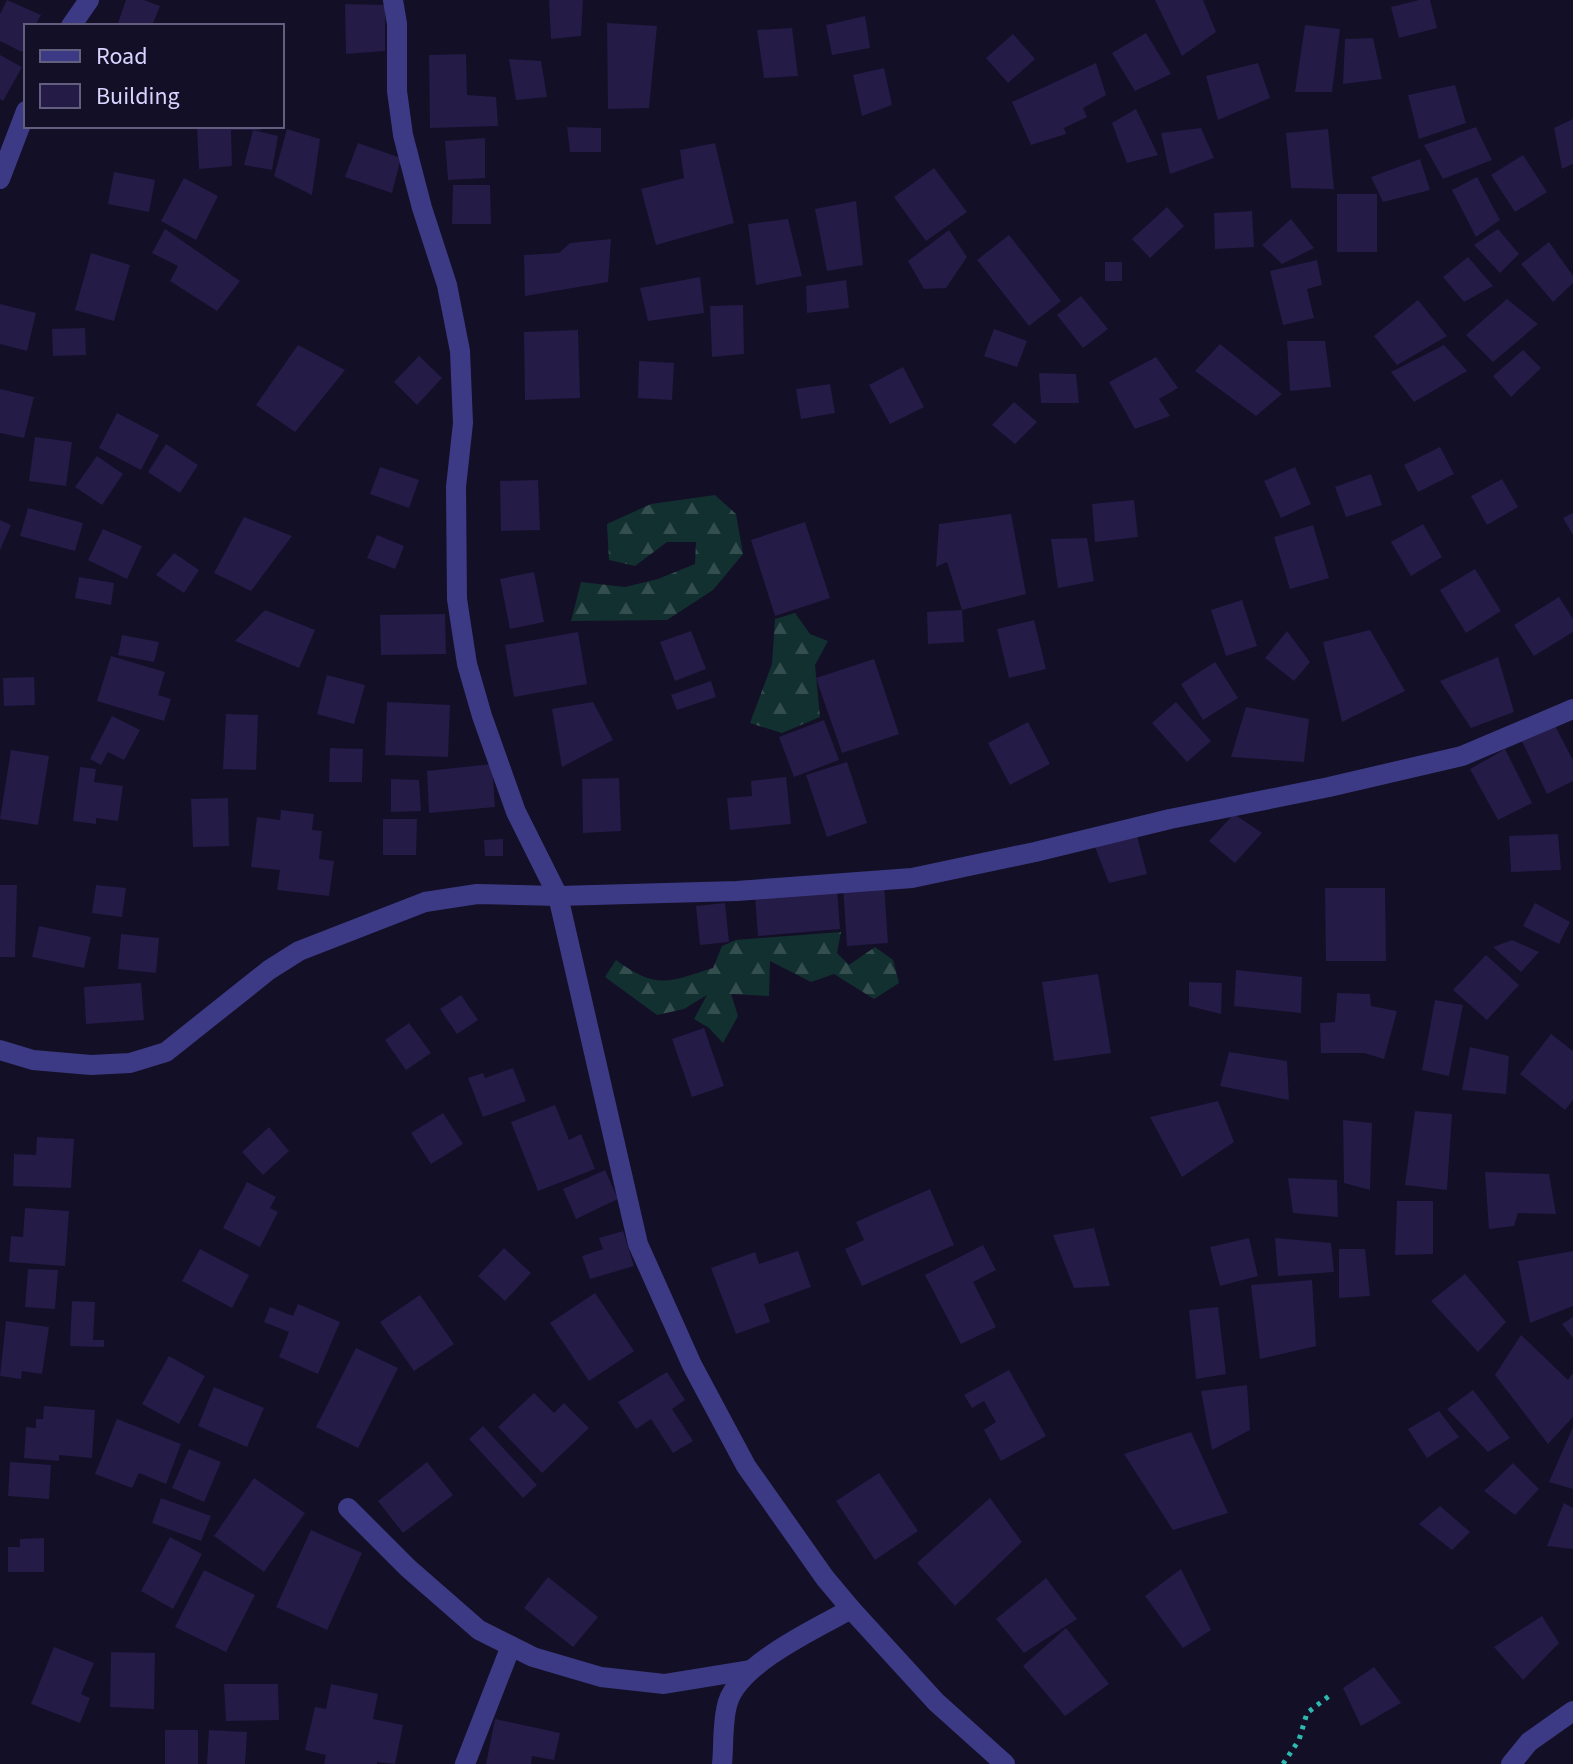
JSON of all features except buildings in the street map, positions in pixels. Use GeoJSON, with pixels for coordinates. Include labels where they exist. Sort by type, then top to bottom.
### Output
{"type":"FeatureCollection","features":[{"type":"Feature","properties":{"kind":"street"},"geometry":{"type":"LineString","coordinates":[[72,24],[89,0]]}},
{"type":"Feature","properties":{"kind":"street"},"geometry":{"type":"LineString","coordinates":[[393,0],[397,24],[397,91],[403,135],[447,285],[460,351],[463,423],[456,487],[456,583],[467,664],[516,812],[558,896],[638,1244],[692,1365],[746,1466],[825,1578],[936,1702],[1005,1764]]}},
{"type":"Feature","properties":{"kind":"street"},"geometry":{"type":"LineString","coordinates":[[0,179],[24,116]]}},
{"type":"Feature","properties":{"kind":"street"},"geometry":{"type":"LineString","coordinates":[[0,1050],[33,1060],[91,1065],[130,1063],[166,1052],[269,970],[299,951],[425,902],[477,894],[558,896],[737,891],[912,878],[1462,756],[1573,709]]}},
{"type":"Feature","properties":{"kind":"street"},"geometry":{"type":"LineString","coordinates":[[348,1508],[408,1568],[479,1630],[533,1657],[601,1677],[664,1684],[750,1670]]}},
{"type":"Feature","properties":{"kind":"street"},"geometry":{"type":"LineString","coordinates":[[722,1764],[728,1700],[750,1670],[851,1609]]}},
{"type":"Feature","properties":{"kind":"street"},"geometry":{"type":"LineString","coordinates":[[465,1764],[511,1646]]}},
{"type":"Feature","properties":{"kind":"street"},"geometry":{"type":"LineString","coordinates":[[1511,1764],[1529,1742],[1573,1711]]}},
{"type":"Feature","properties":{"kind":"path"},"geometry":{"type":"LineString","coordinates":[[1283,1764],[1299,1740],[1307,1713],[1329,1696]]}},
{"type":"Feature","properties":{"kind":"green space"},"geometry":{"type":"Polygon","coordinates":[[[715,495],[736,514],[743,554],[713,590],[667,620],[571,621],[581,582],[625,587],[658,579],[695,564],[696,542],[667,542],[635,566],[609,560],[607,524],[651,504],[715,495]]]}},
{"type":"Feature","properties":{"kind":"green space"},"geometry":{"type":"Polygon","coordinates":[[[795,613],[810,634],[828,641],[815,665],[820,717],[782,733],[750,723],[772,664],[775,619],[795,613]]]}},
{"type":"Feature","properties":{"kind":"green space"},"geometry":{"type":"Polygon","coordinates":[[[841,932],[837,953],[849,965],[875,947],[893,960],[899,983],[874,999],[834,974],[811,982],[770,961],[769,996],[731,994],[738,1016],[723,1043],[709,1028],[694,1019],[707,995],[684,1009],[657,1015],[605,977],[616,960],[642,976],[673,980],[713,968],[722,946],[736,940],[841,932]]]}}]}
